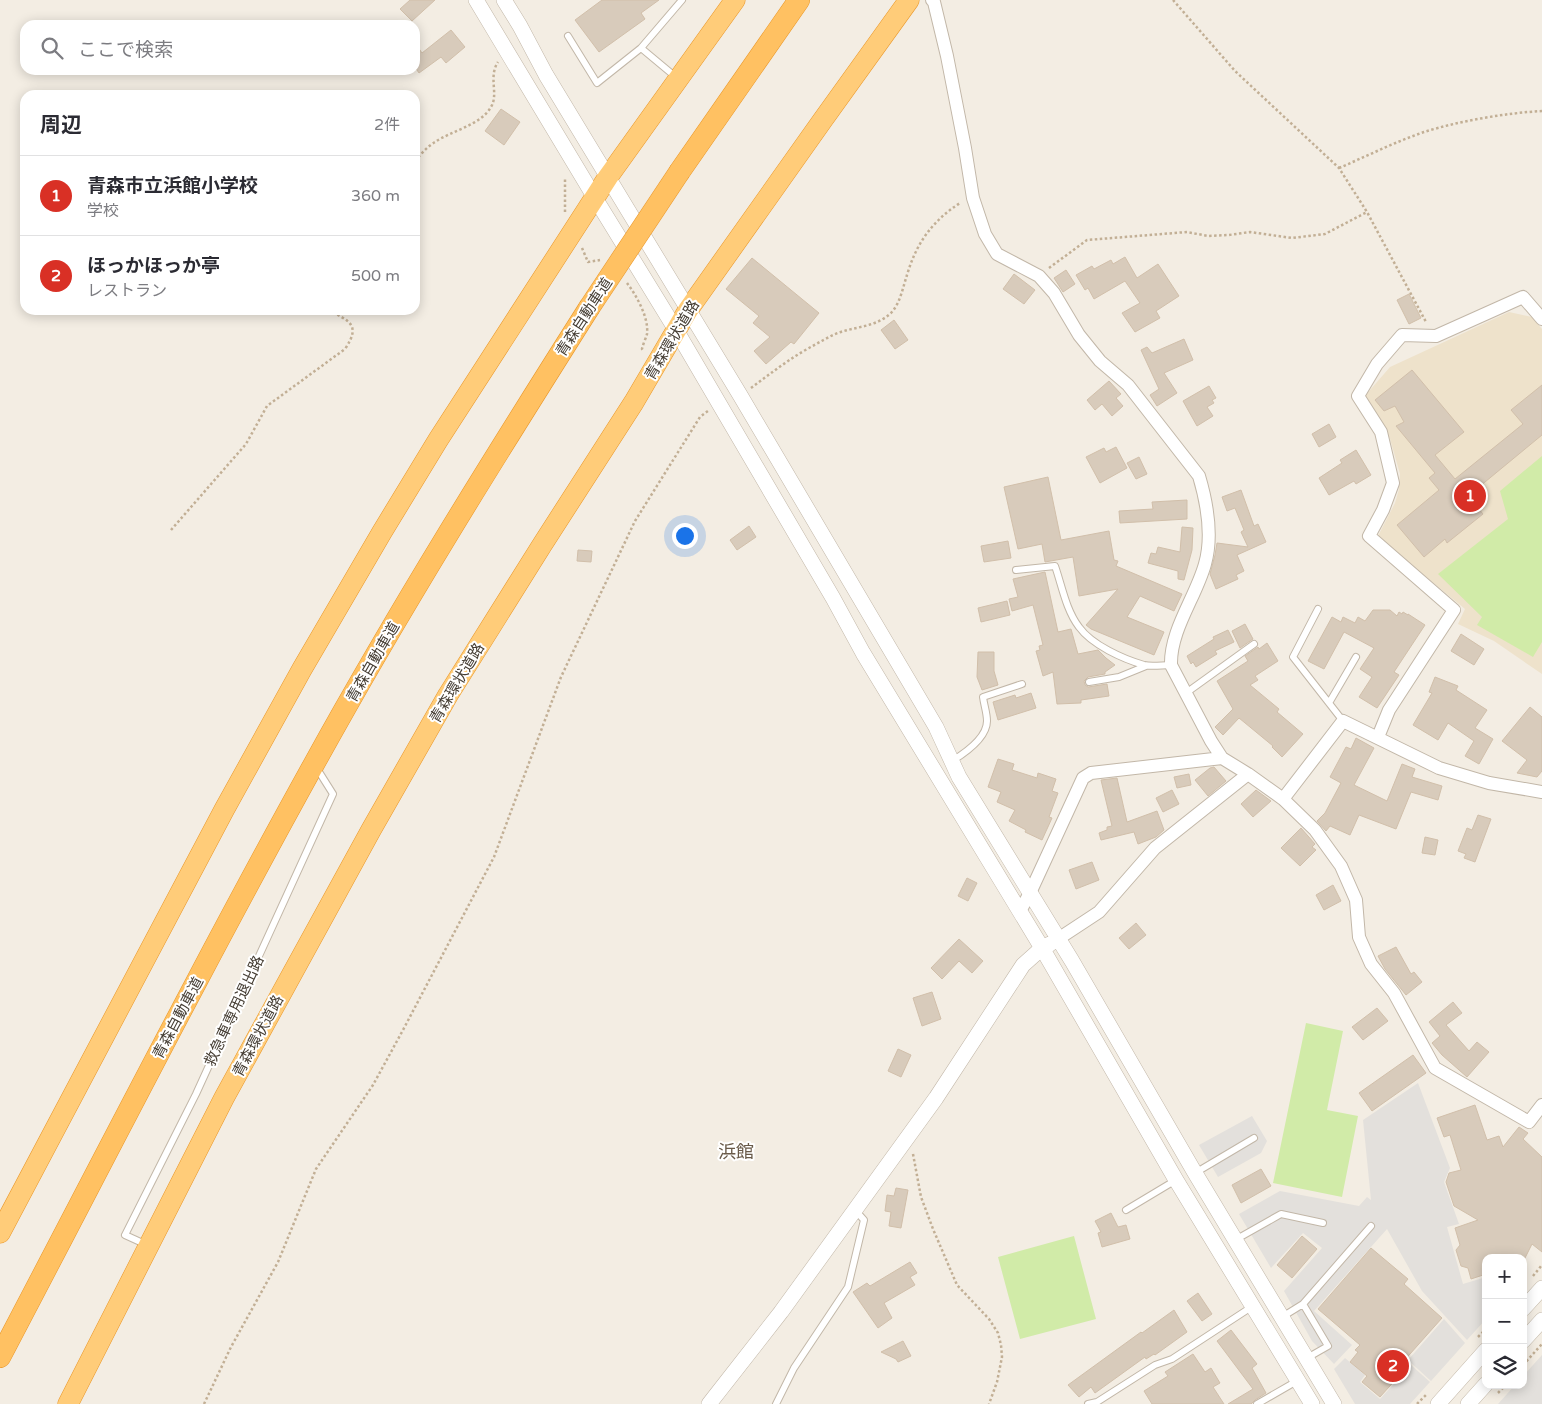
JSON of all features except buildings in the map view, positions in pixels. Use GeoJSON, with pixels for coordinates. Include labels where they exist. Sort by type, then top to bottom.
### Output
{"type":"FeatureCollection","features":[{"type":"Feature","properties":{"kind":"highway"},"geometry":{"type":"LineString","coordinates":[[0,1233],[302,669],[382,532],[438,440],[594,198],[735,0]]}},
{"type":"Feature","properties":{"kind":"highway","name":"青森自動車道"},"geometry":{"type":"LineString","coordinates":[[0,1357],[314,764],[438,550],[589,308],[680,171],[799,0]]}},
{"type":"Feature","properties":{"kind":"highway","name":"青森環状道路"},"geometry":{"type":"LineString","coordinates":[[68,1404],[224,1098],[448,695],[634,402],[688,310],[909,0]]}},
{"type":"Feature","properties":{"kind":"street"},"geometry":{"type":"LineString","coordinates":[[476,0],[594,198],[676,330],[833,598],[863,653],[1020,910],[1176,1180],[1312,1404]]}},
{"type":"Feature","properties":{"kind":"street"},"geometry":{"type":"LineString","coordinates":[[504,0],[546,75],[740,395],[936,727],[959,777],[1058,939],[1195,1173],[1334,1404]]}},
{"type":"Feature","properties":{"kind":"street"},"geometry":{"type":"LineString","coordinates":[[934,1],[948,56],[966,148],[973,198],[985,234],[997,254],[1039,276],[1054,294],[1079,335],[1100,361],[1128,386],[1198,476],[1204,494],[1208,517],[1205,563],[1178,628],[1170,657],[1171,665],[1211,741],[1222,758],[1283,799],[1315,830],[1341,866],[1356,900],[1359,937],[1371,964],[1394,993],[1435,1068],[1529,1122],[1542,1106]]}},
{"type":"Feature","properties":{"kind":"street"},"geometry":{"type":"LineString","coordinates":[[1378,737],[1389,710],[1454,610],[1369,536],[1383,510],[1393,483],[1381,432],[1358,396],[1377,364],[1402,335],[1436,336],[1523,297],[1542,320]]}},
{"type":"Feature","properties":{"kind":"street"},"geometry":{"type":"LineString","coordinates":[[1283,799],[1343,721],[1439,768],[1489,783],[1542,792]]}},
{"type":"Feature","properties":{"kind":"street"},"geometry":{"type":"LineString","coordinates":[[1020,910],[1030,893],[1083,778],[1091,773],[1222,758]]}},
{"type":"Feature","properties":{"kind":"street"},"geometry":{"type":"LineString","coordinates":[[709,1404],[781,1312],[936,1098],[1023,965],[1042,948],[1099,912],[1155,848],[1248,774]]}},
{"type":"Feature","properties":{"kind":"street"},"geometry":{"type":"LineString","coordinates":[[1527,1305],[1542,1288]]}},
{"type":"Feature","properties":{"kind":"street"},"geometry":{"type":"LineString","coordinates":[[1527,1337],[1542,1320]]}},
{"type":"Feature","properties":{"kind":"street"},"geometry":{"type":"LineString","coordinates":[[1438,1404],[1482,1354]]}},
{"type":"Feature","properties":{"kind":"street"},"geometry":{"type":"LineString","coordinates":[[1468,1404],[1482,1388]]}},
{"type":"Feature","properties":{"kind":"lane"},"geometry":{"type":"LineString","coordinates":[[568,36],[597,83],[641,48],[682,0]]}},
{"type":"Feature","properties":{"kind":"lane"},"geometry":{"type":"LineString","coordinates":[[641,48],[678,79]]}},
{"type":"Feature","properties":{"kind":"lane"},"geometry":{"type":"LineString","coordinates":[[1016,570],[1055,566],[1078,627],[1093,641],[1115,654],[1146,666]]}},
{"type":"Feature","properties":{"kind":"lane"},"geometry":{"type":"LineString","coordinates":[[1318,609],[1293,657],[1343,721]]}},
{"type":"Feature","properties":{"kind":"lane"},"geometry":{"type":"LineString","coordinates":[[1186,694],[1254,644]]}},
{"type":"Feature","properties":{"kind":"lane"},"geometry":{"type":"LineString","coordinates":[[1329,703],[1356,657]]}},
{"type":"Feature","properties":{"kind":"lane"},"geometry":{"type":"LineString","coordinates":[[1089,682],[1118,677],[1146,666],[1171,665]]}},
{"type":"Feature","properties":{"kind":"lane"},"geometry":{"type":"LineString","coordinates":[[952,761],[963,754],[982,735],[987,722],[983,697],[1022,684]]}},
{"type":"Feature","properties":{"kind":"lane","name":"救急車専用退出路"},"geometry":{"type":"LineString","coordinates":[[148,1246],[125,1235],[196,1094],[333,794],[314,764]]}},
{"type":"Feature","properties":{"kind":"lane"},"geometry":{"type":"LineString","coordinates":[[1195,1173],[1254,1138]]}},
{"type":"Feature","properties":{"kind":"lane"},"geometry":{"type":"LineString","coordinates":[[1126,1210],[1176,1180]]}},
{"type":"Feature","properties":{"kind":"lane"},"geometry":{"type":"LineString","coordinates":[[776,1404],[794,1368],[848,1287],[864,1220],[855,1210]]}},
{"type":"Feature","properties":{"kind":"lane"},"geometry":{"type":"LineString","coordinates":[[1235,1240],[1281,1214],[1323,1223]]}},
{"type":"Feature","properties":{"kind":"lane"},"geometry":{"type":"LineString","coordinates":[[1282,1317],[1302,1304],[1371,1226]]}},
{"type":"Feature","properties":{"kind":"lane"},"geometry":{"type":"LineString","coordinates":[[1302,1304],[1328,1346],[1306,1358]]}},
{"type":"Feature","properties":{"kind":"lane"},"geometry":{"type":"LineString","coordinates":[[1088,1404],[1097,1402],[1154,1364],[1172,1359],[1252,1306]]}},
{"type":"Feature","properties":{"kind":"lane"},"geometry":{"type":"LineString","coordinates":[[1257,1404],[1298,1380]]}},
{"type":"Feature","properties":{"kind":"path"},"geometry":{"type":"LineString","coordinates":[[1173,0],[1235,71],[1339,168],[1366,212],[1426,321],[1423,336]]}},
{"type":"Feature","properties":{"kind":"path"},"geometry":{"type":"LineString","coordinates":[[420,155],[434,142],[478,120],[491,109],[494,102],[492,79],[496,65],[506,51]]}},
{"type":"Feature","properties":{"kind":"path"},"geometry":{"type":"LineString","coordinates":[[1339,168],[1425,132],[1466,122],[1542,111]]}},
{"type":"Feature","properties":{"kind":"path"},"geometry":{"type":"LineString","coordinates":[[740,395],[789,360],[831,336],[841,331],[872,325],[889,315],[899,300],[914,252],[928,232],[947,213],[959,204],[973,198]]}},
{"type":"Feature","properties":{"kind":"path"},"geometry":{"type":"LineString","coordinates":[[1039,276],[1087,240],[1187,232],[1208,236],[1250,232],[1292,238],[1324,234],[1366,212]]}},
{"type":"Feature","properties":{"kind":"path"},"geometry":{"type":"LineString","coordinates":[[170,530],[246,444],[267,406],[346,349],[353,332],[350,323],[341,315]]}},
{"type":"Feature","properties":{"kind":"path"},"geometry":{"type":"LineString","coordinates":[[204,1404],[231,1347],[278,1262],[316,1169],[373,1085],[404,1030],[494,857],[561,677],[635,521],[700,417],[720,404]]}},
{"type":"Feature","properties":{"kind":"path"},"geometry":{"type":"LineString","coordinates":[[909,1135],[921,1197],[958,1285],[989,1319],[998,1333],[1002,1357],[997,1382],[989,1404]]}},
{"type":"Feature","properties":{"kind":"path"},"geometry":{"type":"LineString","coordinates":[[1527,1361],[1542,1344]]}},
{"type":"Feature","properties":{"kind":"shaded area"},"geometry":{"type":"Polygon","coordinates":[[[1509,312],[1532,317],[1542,329],[1542,674],[1494,641],[1458,624],[1465,609],[1378,536],[1395,503],[1399,489],[1400,474],[1390,439],[1379,418],[1364,397],[1390,367],[1509,312]]]}},
{"type":"Feature","properties":{"kind":"shaded area"},"geometry":{"type":"Polygon","coordinates":[[[1418,1083],[1450,1168],[1444,1182],[1459,1224],[1447,1227],[1463,1284],[1482,1278],[1482,1323],[1467,1340],[1422,1291],[1387,1229],[1314,1311],[1352,1345],[1334,1364],[1312,1341],[1284,1291],[1322,1248],[1303,1233],[1271,1268],[1239,1214],[1280,1191],[1359,1206],[1367,1197],[1371,1200],[1363,1120],[1418,1083]]]}},
{"type":"Feature","properties":{"kind":"shaded area"},"geometry":{"type":"Polygon","coordinates":[[[1252,1116],[1267,1141],[1261,1153],[1218,1177],[1199,1145],[1252,1116]]]}},
{"type":"Feature","properties":{"kind":"shaded area"},"geometry":{"type":"Polygon","coordinates":[[[1444,1319],[1465,1343],[1431,1381],[1408,1360],[1444,1319]]]}},
{"type":"Feature","properties":{"kind":"shaded area"},"geometry":{"type":"Polygon","coordinates":[[[1542,1355],[1542,1404],[1498,1404],[1511,1389],[1527,1389],[1527,1372],[1542,1355]]]}},
{"type":"Feature","properties":{"kind":"shaded area"},"geometry":{"type":"Polygon","coordinates":[[[1345,1358],[1365,1375],[1360,1382],[1380,1399],[1411,1365],[1430,1382],[1410,1404],[1355,1404],[1334,1369],[1345,1358]]]}},
{"type":"Feature","properties":{"kind":"green space"},"geometry":{"type":"Polygon","coordinates":[[[1542,456],[1542,642],[1533,657],[1477,625],[1482,617],[1438,574],[1508,519],[1500,491],[1542,456]]]}},
{"type":"Feature","properties":{"kind":"green space"},"geometry":{"type":"Polygon","coordinates":[[[1306,1023],[1343,1031],[1327,1110],[1358,1116],[1342,1197],[1273,1183],[1306,1023]]]}},
{"type":"Feature","properties":{"kind":"green space"},"geometry":{"type":"Polygon","coordinates":[[[1074,1236],[1096,1319],[1020,1339],[998,1257],[1074,1236]]]}},
{"type":"Feature","properties":{"kind":"place","name":"青森市立浜館小学校"},"geometry":{"type":"Point","coordinates":[1470,496]}},
{"type":"Feature","properties":{"kind":"place","name":"ほっかほっか亭"},"geometry":{"type":"Point","coordinates":[1393,1366]}},
{"type":"Feature","properties":{"kind":"district","name":"浜館"},"geometry":{"type":"Point","coordinates":[736,1152]}}]}
